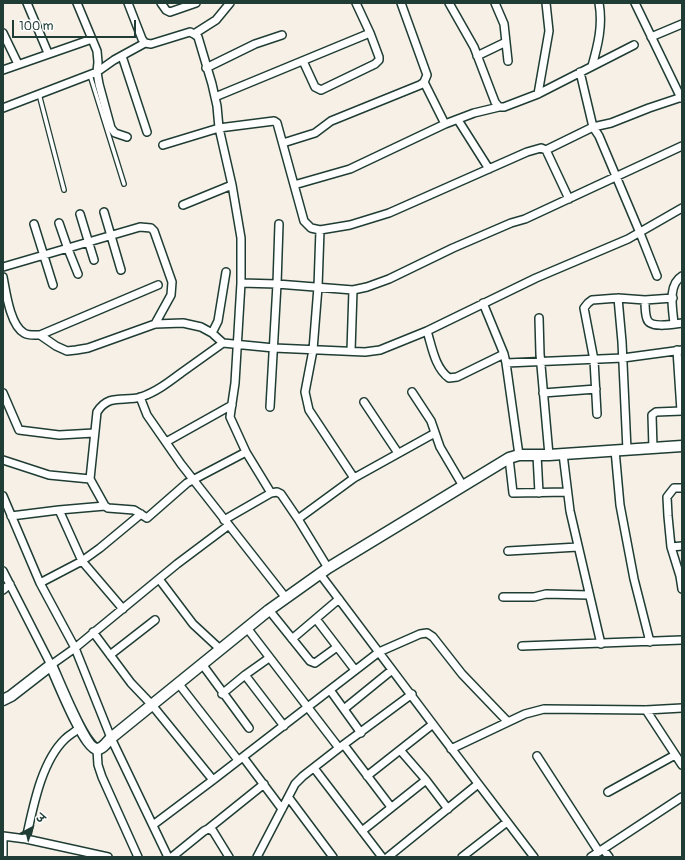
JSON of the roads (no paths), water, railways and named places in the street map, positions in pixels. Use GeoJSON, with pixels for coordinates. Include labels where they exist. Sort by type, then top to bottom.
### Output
{"type":"FeatureCollection","features":[{"type":"Feature","properties":{"kind":"street"},"geometry":{"type":"LineString","coordinates":[[27,3],[48,53]]}},
{"type":"Feature","properties":{"kind":"street"},"geometry":{"type":"LineString","coordinates":[[77,3],[96,51],[98,62],[94,74],[99,84],[111,128],[115,133],[127,137]]}},
{"type":"Feature","properties":{"kind":"street"},"geometry":{"type":"LineString","coordinates":[[128,3],[142,39],[146,43]]}},
{"type":"Feature","properties":{"kind":"street"},"geometry":{"type":"LineString","coordinates":[[161,3],[166,10],[170,12],[196,3]]}},
{"type":"Feature","properties":{"kind":"street"},"geometry":{"type":"LineString","coordinates":[[194,34],[216,20],[230,3]]}},
{"type":"Feature","properties":{"kind":"street"},"geometry":{"type":"LineString","coordinates":[[303,61],[315,87],[321,90],[375,64],[379,60],[370,33],[356,3]]}},
{"type":"Feature","properties":{"kind":"street"},"geometry":{"type":"LineString","coordinates":[[283,143],[315,133],[331,122],[374,105],[424,82],[427,75],[401,3]]}},
{"type":"Feature","properties":{"kind":"street"},"geometry":{"type":"LineString","coordinates":[[449,3],[474,47],[495,102],[499,106]]}},
{"type":"Feature","properties":{"kind":"street"},"geometry":{"type":"LineString","coordinates":[[495,3],[504,24],[508,61]]}},
{"type":"Feature","properties":{"kind":"street"},"geometry":{"type":"LineString","coordinates":[[538,94],[548,31],[546,3]]}},
{"type":"Feature","properties":{"kind":"street"},"geometry":{"type":"LineString","coordinates":[[592,66],[598,44],[602,18],[600,3]]}},
{"type":"Feature","properties":{"kind":"street"},"geometry":{"type":"LineString","coordinates":[[163,145],[219,128],[274,121],[277,123],[283,143],[304,221],[311,228],[320,230],[350,225],[389,213],[514,159],[526,152],[541,148],[546,150],[594,127],[610,123],[682,97],[635,3]]}},
{"type":"Feature","properties":{"kind":"street"},"geometry":{"type":"LineString","coordinates":[[651,37],[682,24]]}},
{"type":"Feature","properties":{"kind":"street"},"geometry":{"type":"LineString","coordinates":[[3,108],[94,74],[146,43],[151,44],[190,32],[198,37],[215,97],[219,128],[232,185],[241,238],[241,284],[235,384],[230,417],[246,452],[270,493]]}},
{"type":"Feature","properties":{"kind":"street"},"geometry":{"type":"LineString","coordinates":[[3,33],[18,64]]}},
{"type":"Feature","properties":{"kind":"street"},"geometry":{"type":"LineString","coordinates":[[215,97],[370,33]]}},
{"type":"Feature","properties":{"kind":"street"},"geometry":{"type":"LineString","coordinates":[[206,68],[255,44],[282,35]]}},
{"type":"Feature","properties":{"kind":"street"},"geometry":{"type":"LineString","coordinates":[[3,70],[48,53],[92,39]]}},
{"type":"Feature","properties":{"kind":"street"},"geometry":{"type":"LineString","coordinates":[[477,56],[506,42]]}},
{"type":"Feature","properties":{"kind":"street"},"geometry":{"type":"LineString","coordinates":[[294,186],[350,169],[445,124],[474,113],[499,106],[504,107],[538,94],[634,45]]}},
{"type":"Feature","properties":{"kind":"street"},"geometry":{"type":"LineString","coordinates":[[122,56],[147,132]]}},
{"type":"Feature","properties":{"kind":"street"},"geometry":{"type":"LineString","coordinates":[[580,72],[594,127],[657,276]]}},
{"type":"Feature","properties":{"kind":"street"},"geometry":{"type":"LineString","coordinates":[[424,82],[445,124]]}},
{"type":"Feature","properties":{"kind":"street"},"geometry":{"type":"LineString","coordinates":[[458,120],[489,169]]}},
{"type":"Feature","properties":{"kind":"street"},"geometry":{"type":"LineString","coordinates":[[241,284],[277,284],[353,290],[368,287],[389,279],[453,248],[511,223],[525,219],[682,146]]}},
{"type":"Feature","properties":{"kind":"street"},"geometry":{"type":"LineString","coordinates":[[546,150],[569,199]]}},
{"type":"Feature","properties":{"kind":"street"},"geometry":{"type":"LineString","coordinates":[[183,205],[232,185]]}},
{"type":"Feature","properties":{"kind":"street"},"geometry":{"type":"LineString","coordinates":[[40,335],[56,346],[67,351],[88,348],[154,324],[193,324],[212,333],[224,343],[237,345],[365,352],[380,350],[426,331],[536,278],[640,233],[682,208]]}},
{"type":"Feature","properties":{"kind":"street"},"geometry":{"type":"LineString","coordinates":[[104,212],[121,270]]}},
{"type":"Feature","properties":{"kind":"street"},"geometry":{"type":"LineString","coordinates":[[80,214],[94,260]]}},
{"type":"Feature","properties":{"kind":"street"},"geometry":{"type":"LineString","coordinates":[[59,223],[78,274]]}},
{"type":"Feature","properties":{"kind":"street"},"geometry":{"type":"LineString","coordinates":[[34,224],[53,286]]}},
{"type":"Feature","properties":{"kind":"street"},"geometry":{"type":"LineString","coordinates":[[270,406],[279,224]]}},
{"type":"Feature","properties":{"kind":"street"},"geometry":{"type":"LineString","coordinates":[[3,267],[140,227],[151,228],[154,231],[172,282],[171,295],[154,324]]}},
{"type":"Feature","properties":{"kind":"street"},"geometry":{"type":"LineString","coordinates":[[320,230],[318,287],[313,350],[305,392],[307,405],[354,478]]}},
{"type":"Feature","properties":{"kind":"street"},"geometry":{"type":"LineString","coordinates":[[212,333],[218,320],[226,272]]}},
{"type":"Feature","properties":{"kind":"street"},"geometry":{"type":"LineString","coordinates":[[674,324],[673,298],[676,282],[682,276]]}},
{"type":"Feature","properties":{"kind":"street"},"geometry":{"type":"LineString","coordinates":[[3,277],[12,316],[17,326],[24,333],[32,336],[40,335],[158,285]]}},
{"type":"Feature","properties":{"kind":"street"},"geometry":{"type":"LineString","coordinates":[[351,351],[353,290]]}},
{"type":"Feature","properties":{"kind":"street"},"geometry":{"type":"LineString","coordinates":[[597,414],[594,360],[584,308],[592,300],[618,298],[645,300],[673,298]]}},
{"type":"Feature","properties":{"kind":"street"},"geometry":{"type":"LineString","coordinates":[[618,298],[623,358],[627,450]]}},
{"type":"Feature","properties":{"kind":"street"},"geometry":{"type":"LineString","coordinates":[[645,300],[647,319],[649,323],[653,325],[682,323]]}},
{"type":"Feature","properties":{"kind":"street"},"geometry":{"type":"LineString","coordinates":[[483,303],[504,354],[506,363],[514,456],[513,493],[567,492]]}},
{"type":"Feature","properties":{"kind":"street"},"geometry":{"type":"LineString","coordinates":[[539,318],[543,393],[549,455]]}},
{"type":"Feature","properties":{"kind":"street"},"geometry":{"type":"LineString","coordinates":[[426,331],[439,367],[444,375],[449,378],[457,377],[504,354]]}},
{"type":"Feature","properties":{"kind":"street"},"geometry":{"type":"LineString","coordinates":[[105,506],[90,479],[97,412],[106,402],[117,399],[140,397],[157,389],[224,343]]}},
{"type":"Feature","properties":{"kind":"street"},"geometry":{"type":"LineString","coordinates":[[506,363],[541,363],[623,358],[680,350],[681,411],[656,412],[652,415],[653,448]]}},
{"type":"Feature","properties":{"kind":"street"},"geometry":{"type":"LineString","coordinates":[[543,393],[596,389]]}},
{"type":"Feature","properties":{"kind":"street"},"geometry":{"type":"LineString","coordinates":[[412,392],[431,421],[440,447],[463,486]]}},
{"type":"Feature","properties":{"kind":"street"},"geometry":{"type":"LineString","coordinates":[[3,393],[19,430],[59,435],[94,433]]}},
{"type":"Feature","properties":{"kind":"street"},"geometry":{"type":"LineString","coordinates":[[140,397],[147,415],[166,442],[286,598]]}},
{"type":"Feature","properties":{"kind":"street"},"geometry":{"type":"LineString","coordinates":[[364,402],[398,453]]}},
{"type":"Feature","properties":{"kind":"street"},"geometry":{"type":"LineString","coordinates":[[166,442],[232,405]]}},
{"type":"Feature","properties":{"kind":"street"},"geometry":{"type":"LineString","coordinates":[[298,519],[354,478],[435,433]]}},
{"type":"Feature","properties":{"kind":"street"},"geometry":{"type":"LineString","coordinates":[[3,571],[51,665],[80,728],[92,747],[97,749],[102,748],[111,738],[269,610],[328,568],[514,456],[682,446]]}},
{"type":"Feature","properties":{"kind":"street"},"geometry":{"type":"LineString","coordinates":[[615,450],[620,505],[634,579],[650,642]]}},
{"type":"Feature","properties":{"kind":"street"},"geometry":{"type":"LineString","coordinates":[[12,516],[105,506],[108,508],[134,510],[146,518],[193,479],[246,452]]}},
{"type":"Feature","properties":{"kind":"street"},"geometry":{"type":"LineString","coordinates":[[563,454],[570,511],[600,644]]}},
{"type":"Feature","properties":{"kind":"street"},"geometry":{"type":"LineString","coordinates":[[537,455],[539,493]]}},
{"type":"Feature","properties":{"kind":"street"},"geometry":{"type":"LineString","coordinates":[[3,460],[49,475],[90,479]]}},
{"type":"Feature","properties":{"kind":"street"},"geometry":{"type":"LineString","coordinates":[[682,488],[674,488],[667,497],[671,547],[682,589]]}},
{"type":"Feature","properties":{"kind":"street"},"geometry":{"type":"LineString","coordinates":[[3,700],[11,696],[75,648],[227,523],[270,493],[277,492],[281,494],[328,568]]}},
{"type":"Feature","properties":{"kind":"street"},"geometry":{"type":"LineString","coordinates":[[3,496],[40,583],[75,648],[111,738],[168,857]]}},
{"type":"Feature","properties":{"kind":"street"},"geometry":{"type":"LineString","coordinates":[[59,510],[82,561],[123,609]]}},
{"type":"Feature","properties":{"kind":"street"},"geometry":{"type":"LineString","coordinates":[[40,583],[82,561],[141,514]]}},
{"type":"Feature","properties":{"kind":"street"},"geometry":{"type":"LineString","coordinates":[[671,547],[682,546]]}},
{"type":"Feature","properties":{"kind":"street"},"geometry":{"type":"LineString","coordinates":[[508,551],[578,548]]}},
{"type":"Feature","properties":{"kind":"street"},"geometry":{"type":"LineString","coordinates":[[320,574],[534,857]]}},
{"type":"Feature","properties":{"kind":"street"},"geometry":{"type":"LineString","coordinates":[[159,579],[193,624],[220,650]]}},
{"type":"Feature","properties":{"kind":"street"},"geometry":{"type":"LineString","coordinates":[[3,590],[10,584]]}},
{"type":"Feature","properties":{"kind":"street"},"geometry":{"type":"LineString","coordinates":[[503,597],[534,597],[546,594],[590,595]]}},
{"type":"Feature","properties":{"kind":"street"},"geometry":{"type":"LineString","coordinates":[[292,639],[339,599]]}},
{"type":"Feature","properties":{"kind":"street"},"geometry":{"type":"LineString","coordinates":[[269,610],[313,663],[337,647]]}},
{"type":"Feature","properties":{"kind":"street"},"geometry":{"type":"LineString","coordinates":[[316,619],[355,670]]}},
{"type":"Feature","properties":{"kind":"street"},"geometry":{"type":"LineString","coordinates":[[110,655],[155,620]]}},
{"type":"Feature","properties":{"kind":"street"},"geometry":{"type":"LineString","coordinates":[[247,628],[308,708],[342,746],[391,807]]}},
{"type":"Feature","properties":{"kind":"street"},"geometry":{"type":"LineString","coordinates":[[93,632],[130,683],[152,705],[213,780]]}},
{"type":"Feature","properties":{"kind":"street"},"geometry":{"type":"LineString","coordinates":[[153,825],[308,708],[379,652],[420,634],[427,633],[434,638],[462,674],[508,722]]}},
{"type":"Feature","properties":{"kind":"street"},"geometry":{"type":"LineString","coordinates":[[522,646],[682,640]]}},
{"type":"Feature","properties":{"kind":"street"},"geometry":{"type":"LineString","coordinates":[[222,694],[269,658]]}},
{"type":"Feature","properties":{"kind":"street"},"geometry":{"type":"LineString","coordinates":[[202,664],[222,694],[249,728]]}},
{"type":"Feature","properties":{"kind":"street"},"geometry":{"type":"LineString","coordinates":[[344,709],[392,670]]}},
{"type":"Feature","properties":{"kind":"street"},"geometry":{"type":"LineString","coordinates":[[245,675],[284,726]]}},
{"type":"Feature","properties":{"kind":"street"},"geometry":{"type":"LineString","coordinates":[[178,683],[241,759],[264,784],[282,809]]}},
{"type":"Feature","properties":{"kind":"street"},"geometry":{"type":"LineString","coordinates":[[330,690],[361,733]]}},
{"type":"Feature","properties":{"kind":"street"},"geometry":{"type":"LineString","coordinates":[[257,857],[296,784],[303,776],[412,694]]}},
{"type":"Feature","properties":{"kind":"street"},"geometry":{"type":"LineString","coordinates":[[451,749],[526,714],[544,709],[646,710],[682,708]]}},
{"type":"Feature","properties":{"kind":"street"},"geometry":{"type":"LineString","coordinates":[[646,710],[682,765]]}},
{"type":"Feature","properties":{"kind":"street"},"geometry":{"type":"LineString","coordinates":[[367,776],[433,724]]}},
{"type":"Feature","properties":{"kind":"street"},"geometry":{"type":"LineString","coordinates":[[26,839],[36,793],[51,757],[65,739],[80,728]]}},
{"type":"Feature","properties":{"kind":"street"},"geometry":{"type":"LineString","coordinates":[[97,749],[98,765],[102,777],[138,857]]}},
{"type":"Feature","properties":{"kind":"street"},"geometry":{"type":"LineString","coordinates":[[400,750],[426,780],[448,809]]}},
{"type":"Feature","properties":{"kind":"street"},"geometry":{"type":"LineString","coordinates":[[608,792],[676,755]]}},
{"type":"Feature","properties":{"kind":"street"},"geometry":{"type":"LineString","coordinates":[[537,756],[601,850],[609,857]]}},
{"type":"Feature","properties":{"kind":"street"},"geometry":{"type":"LineString","coordinates":[[314,768],[382,857]]}},
{"type":"Feature","properties":{"kind":"street"},"geometry":{"type":"LineString","coordinates":[[362,831],[426,780]]}},
{"type":"Feature","properties":{"kind":"street"},"geometry":{"type":"LineString","coordinates":[[172,857],[264,784]]}},
{"type":"Feature","properties":{"kind":"street"},"geometry":{"type":"LineString","coordinates":[[388,857],[478,784]]}},
{"type":"Feature","properties":{"kind":"street"},"geometry":{"type":"LineString","coordinates":[[289,798],[333,857]]}},
{"type":"Feature","properties":{"kind":"street"},"geometry":{"type":"LineString","coordinates":[[591,857],[681,799]]}},
{"type":"Feature","properties":{"kind":"street"},"geometry":{"type":"LineString","coordinates":[[464,856],[507,822]]}},
{"type":"Feature","properties":{"kind":"street"},"geometry":{"type":"LineString","coordinates":[[208,829],[213,832],[230,857]]}},
{"type":"Feature","properties":{"kind":"street"},"geometry":{"type":"LineString","coordinates":[[3,836],[26,839],[108,857]]}},
{"type":"Feature","properties":{"kind":"street"},"geometry":{"type":"LineString","coordinates":[[3,840],[3,855]]}},
{"type":"Feature","properties":{"kind":"lane"},"geometry":{"type":"LineString","coordinates":[[94,74],[124,184]]}},
{"type":"Feature","properties":{"kind":"lane"},"geometry":{"type":"LineString","coordinates":[[39,94],[64,190]]}}]}
